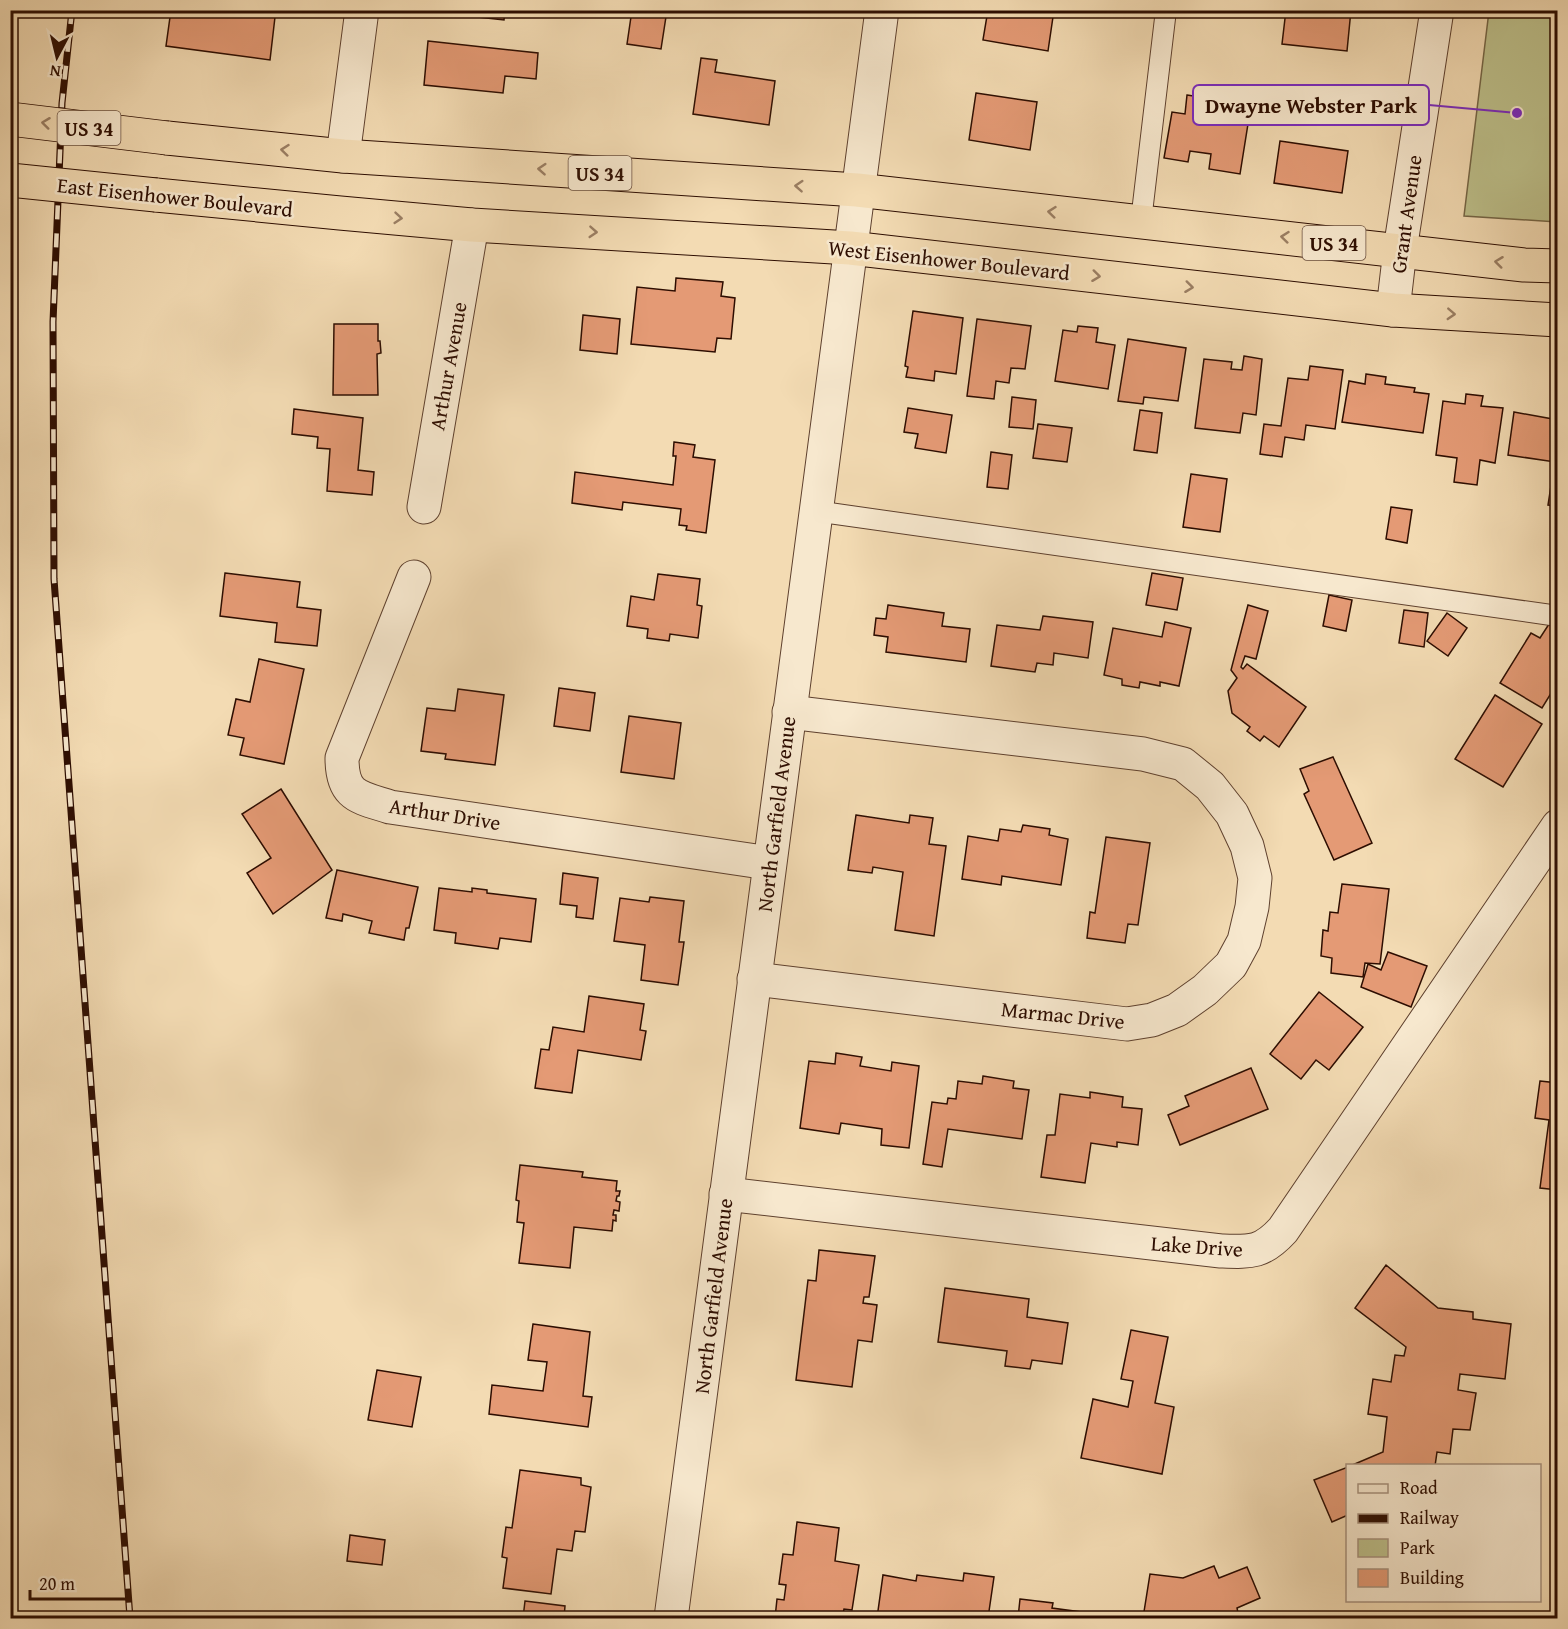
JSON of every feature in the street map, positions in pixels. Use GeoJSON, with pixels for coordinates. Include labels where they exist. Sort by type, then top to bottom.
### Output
{"type":"FeatureCollection","features":[{"type":"Feature","properties":{"kind":"highway","name":"US 34"},"geometry":{"type":"LineString","coordinates":[[10,119],[343,156],[857,190],[1524,265],[1557,266]]}},
{"type":"Feature","properties":{"kind":"highway","name":"East Eisenhower Boulevard"},"geometry":{"type":"LineString","coordinates":[[10,180],[340,213]]}},
{"type":"Feature","properties":{"kind":"highway","name":"West Eisenhower Boulevard"},"geometry":{"type":"LineString","coordinates":[[340,213],[472,225],[850,248],[1393,310],[1557,320]]}},
{"type":"Feature","properties":{"kind":"street"},"geometry":{"type":"LineString","coordinates":[[343,156],[362,10]]}},
{"type":"Feature","properties":{"kind":"street","name":"North Garfield Avenue"},"geometry":{"type":"LineString","coordinates":[[670,1618],[882,10]]}},
{"type":"Feature","properties":{"kind":"street","name":"Grant Avenue"},"geometry":{"type":"LineString","coordinates":[[1393,310],[1437,10]]}},
{"type":"Feature","properties":{"kind":"street","name":"Arthur Avenue"},"geometry":{"type":"LineString","coordinates":[[424,507],[472,225]]}},
{"type":"Feature","properties":{"kind":"street","name":"Arthur Drive"},"geometry":{"type":"LineString","coordinates":[[414,577],[342,758],[342,775],[358,797],[390,807],[769,863]]}},
{"type":"Feature","properties":{"kind":"street","name":"Marmac Drive"},"geometry":{"type":"LineString","coordinates":[[754,979],[1127,1024],[1152,1020],[1177,1010],[1205,990],[1231,965],[1244,941],[1252,907],[1255,878],[1247,846],[1232,814],[1210,786],[1184,764],[1143,754],[789,712]]}},
{"type":"Feature","properties":{"kind":"street","name":"Lake Drive"},"geometry":{"type":"LineString","coordinates":[[726,1194],[1221,1251],[1243,1252],[1258,1249],[1271,1243],[1283,1230],[1557,826]]}},
{"type":"Feature","properties":{"kind":"lane"},"geometry":{"type":"LineString","coordinates":[[1141,221],[1166,10]]}},
{"type":"Feature","properties":{"kind":"lane"},"geometry":{"type":"LineString","coordinates":[[815,511],[1557,616]]}},
{"type":"Feature","properties":{"kind":"green space"},"geometry":{"type":"Polygon","coordinates":[[[1489,11],[1557,11],[1557,222],[1464,216],[1489,11]]]}},
{"type":"Feature","properties":{"kind":"building"},"geometry":{"type":"Polygon","coordinates":[[[171,10],[230,10],[275,17],[270,60],[166,46],[171,10]]]}},
{"type":"Feature","properties":{"kind":"building"},"geometry":{"type":"Polygon","coordinates":[[[432,10],[505,10],[504,20],[432,12],[432,10]]]}},
{"type":"Feature","properties":{"kind":"building"},"geometry":{"type":"Polygon","coordinates":[[[632,10],[667,10],[661,49],[627,44],[632,10]]]}},
{"type":"Feature","properties":{"kind":"building"},"geometry":{"type":"Polygon","coordinates":[[[988,10],[1054,10],[1048,51],[983,40],[988,10]]]}},
{"type":"Feature","properties":{"kind":"building"},"geometry":{"type":"Polygon","coordinates":[[[1286,10],[1351,10],[1347,51],[1282,44],[1286,10]]]}},
{"type":"Feature","properties":{"kind":"building"},"geometry":{"type":"Polygon","coordinates":[[[428,41],[538,53],[536,79],[505,76],[503,93],[424,85],[428,41]]]}},
{"type":"Feature","properties":{"kind":"building"},"geometry":{"type":"Polygon","coordinates":[[[701,58],[717,60],[715,72],[775,81],[769,125],[693,114],[701,58]]]}},
{"type":"Feature","properties":{"kind":"building"},"geometry":{"type":"Polygon","coordinates":[[[976,93],[1037,102],[1030,150],[969,140],[976,93]]]}},
{"type":"Feature","properties":{"kind":"building"},"geometry":{"type":"Polygon","coordinates":[[[1187,95],[1251,105],[1240,174],[1209,169],[1211,154],[1190,151],[1188,162],[1164,158],[1172,112],[1185,114],[1187,95]]]}},
{"type":"Feature","properties":{"kind":"building"},"geometry":{"type":"Polygon","coordinates":[[[1280,141],[1348,151],[1342,193],[1274,183],[1280,141]]]}},
{"type":"Feature","properties":{"kind":"building"},"geometry":{"type":"Polygon","coordinates":[[[676,278],[723,282],[721,296],[735,298],[731,339],[717,338],[715,352],[631,344],[637,287],[675,291],[676,278]]]}},
{"type":"Feature","properties":{"kind":"building"},"geometry":{"type":"Polygon","coordinates":[[[913,311],[963,318],[956,374],[935,371],[934,381],[906,377],[908,367],[905,366],[913,311]]]}},
{"type":"Feature","properties":{"kind":"building"},"geometry":{"type":"Polygon","coordinates":[[[583,315],[620,319],[617,354],[580,350],[583,315]]]}},
{"type":"Feature","properties":{"kind":"building"},"geometry":{"type":"Polygon","coordinates":[[[977,319],[1031,326],[1025,369],[1011,368],[1009,383],[996,381],[994,399],[967,396],[977,319]]]}},
{"type":"Feature","properties":{"kind":"building"},"geometry":{"type":"Polygon","coordinates":[[[334,324],[378,324],[381,353],[377,354],[378,395],[333,395],[334,324]]]}},
{"type":"Feature","properties":{"kind":"building"},"geometry":{"type":"Polygon","coordinates":[[[1078,326],[1098,328],[1096,342],[1115,345],[1108,389],[1055,381],[1063,330],[1077,332],[1078,326]]]}},
{"type":"Feature","properties":{"kind":"building"},"geometry":{"type":"Polygon","coordinates":[[[1128,339],[1186,348],[1178,401],[1144,397],[1143,404],[1118,401],[1128,339]]]}},
{"type":"Feature","properties":{"kind":"building"},"geometry":{"type":"Polygon","coordinates":[[[1244,356],[1262,359],[1256,415],[1243,413],[1240,433],[1195,428],[1204,359],[1232,362],[1231,369],[1242,370],[1244,356]]]}},
{"type":"Feature","properties":{"kind":"building"},"geometry":{"type":"Polygon","coordinates":[[[1310,366],[1343,370],[1335,429],[1306,425],[1304,440],[1285,437],[1282,457],[1260,454],[1264,424],[1281,426],[1288,378],[1308,380],[1310,366]]]}},
{"type":"Feature","properties":{"kind":"building"},"geometry":{"type":"Polygon","coordinates":[[[1366,374],[1386,377],[1385,384],[1415,388],[1414,392],[1429,394],[1423,433],[1342,422],[1349,381],[1365,384],[1366,374]]]}},
{"type":"Feature","properties":{"kind":"building"},"geometry":{"type":"Polygon","coordinates":[[[1466,394],[1483,396],[1481,406],[1503,408],[1495,463],[1480,460],[1477,485],[1454,482],[1457,458],[1436,455],[1443,401],[1465,404],[1466,394]]]}},
{"type":"Feature","properties":{"kind":"building"},"geometry":{"type":"Polygon","coordinates":[[[1012,397],[1036,400],[1033,429],[1009,427],[1012,397]]]}},
{"type":"Feature","properties":{"kind":"building"},"geometry":{"type":"Polygon","coordinates":[[[908,408],[952,415],[946,453],[915,448],[918,434],[904,432],[908,408]]]}},
{"type":"Feature","properties":{"kind":"building"},"geometry":{"type":"Polygon","coordinates":[[[294,409],[363,418],[358,470],[374,472],[372,495],[327,491],[330,449],[317,448],[318,437],[292,434],[294,409]]]}},
{"type":"Feature","properties":{"kind":"building"},"geometry":{"type":"Polygon","coordinates":[[[1140,410],[1162,413],[1157,453],[1134,450],[1140,410]]]}},
{"type":"Feature","properties":{"kind":"building"},"geometry":{"type":"Polygon","coordinates":[[[1514,412],[1558,420],[1558,446],[1555,462],[1508,455],[1514,412]]]}},
{"type":"Feature","properties":{"kind":"building"},"geometry":{"type":"Polygon","coordinates":[[[1038,424],[1072,428],[1067,462],[1033,458],[1038,424]]]}},
{"type":"Feature","properties":{"kind":"building"},"geometry":{"type":"Polygon","coordinates":[[[674,442],[695,445],[693,457],[715,460],[706,533],[686,530],[687,526],[679,525],[681,509],[623,502],[622,510],[572,503],[575,472],[673,485],[676,456],[673,456],[674,442]]]}},
{"type":"Feature","properties":{"kind":"building"},"geometry":{"type":"Polygon","coordinates":[[[991,452],[1012,455],[1008,489],[987,487],[991,452]]]}},
{"type":"Feature","properties":{"kind":"building"},"geometry":{"type":"Polygon","coordinates":[[[1553,473],[1558,474],[1558,506],[1548,505],[1553,473]]]}},
{"type":"Feature","properties":{"kind":"building"},"geometry":{"type":"Polygon","coordinates":[[[1191,474],[1227,479],[1220,532],[1183,527],[1191,474]]]}},
{"type":"Feature","properties":{"kind":"building"},"geometry":{"type":"Polygon","coordinates":[[[1391,507],[1412,510],[1407,543],[1386,539],[1391,507]]]}},
{"type":"Feature","properties":{"kind":"building"},"geometry":{"type":"Polygon","coordinates":[[[225,573],[300,582],[297,607],[321,610],[317,646],[275,642],[277,623],[220,616],[225,573]]]}},
{"type":"Feature","properties":{"kind":"building"},"geometry":{"type":"Polygon","coordinates":[[[1152,573],[1183,578],[1177,610],[1146,605],[1152,573]]]}},
{"type":"Feature","properties":{"kind":"building"},"geometry":{"type":"Polygon","coordinates":[[[658,574],[700,579],[697,605],[702,606],[698,638],[670,634],[669,641],[647,638],[648,629],[627,626],[631,596],[654,600],[658,574]]]}},
{"type":"Feature","properties":{"kind":"building"},"geometry":{"type":"Polygon","coordinates":[[[1329,595],[1352,600],[1346,631],[1323,626],[1329,595]]]}},
{"type":"Feature","properties":{"kind":"building"},"geometry":{"type":"Polygon","coordinates":[[[888,605],[944,613],[942,626],[970,629],[966,662],[886,652],[888,637],[874,635],[876,618],[886,619],[888,605]]]}},
{"type":"Feature","properties":{"kind":"building"},"geometry":{"type":"Polygon","coordinates":[[[1248,605],[1268,611],[1256,659],[1245,656],[1241,667],[1243,669],[1247,664],[1306,707],[1279,747],[1264,736],[1260,741],[1247,731],[1250,727],[1232,713],[1228,691],[1237,678],[1231,670],[1248,605]]]}},
{"type":"Feature","properties":{"kind":"building"},"geometry":{"type":"Polygon","coordinates":[[[1404,610],[1428,613],[1424,647],[1399,643],[1404,610]]]}},
{"type":"Feature","properties":{"kind":"building"},"geometry":{"type":"Polygon","coordinates":[[[1447,613],[1467,628],[1448,656],[1427,641],[1447,613]]]}},
{"type":"Feature","properties":{"kind":"building"},"geometry":{"type":"Polygon","coordinates":[[[1043,616],[1093,622],[1088,658],[1054,653],[1053,665],[1037,663],[1035,672],[991,666],[997,625],[1040,630],[1043,616]]]}},
{"type":"Feature","properties":{"kind":"building"},"geometry":{"type":"Polygon","coordinates":[[[1165,622],[1191,628],[1179,686],[1160,682],[1160,686],[1140,682],[1139,688],[1122,685],[1122,679],[1104,675],[1113,628],[1162,637],[1165,622]]]}},
{"type":"Feature","properties":{"kind":"building"},"geometry":{"type":"Polygon","coordinates":[[[1549,624],[1558,629],[1558,682],[1542,708],[1500,683],[1531,633],[1540,638],[1549,624]]]}},
{"type":"Feature","properties":{"kind":"building"},"geometry":{"type":"Polygon","coordinates":[[[259,659],[304,669],[284,764],[240,755],[244,738],[228,735],[236,699],[250,702],[259,659]]]}},
{"type":"Feature","properties":{"kind":"building"},"geometry":{"type":"Polygon","coordinates":[[[559,688],[595,693],[590,731],[554,726],[559,688]]]}},
{"type":"Feature","properties":{"kind":"building"},"geometry":{"type":"Polygon","coordinates":[[[458,689],[504,695],[495,765],[445,759],[446,754],[421,751],[427,708],[455,711],[458,689]]]}},
{"type":"Feature","properties":{"kind":"building"},"geometry":{"type":"Polygon","coordinates":[[[1495,695],[1542,724],[1503,787],[1455,759],[1495,695]]]}},
{"type":"Feature","properties":{"kind":"building"},"geometry":{"type":"Polygon","coordinates":[[[629,716],[681,723],[674,779],[621,772],[629,716]]]}},
{"type":"Feature","properties":{"kind":"building"},"geometry":{"type":"Polygon","coordinates":[[[1333,757],[1372,843],[1334,860],[1304,794],[1309,791],[1300,769],[1333,757]]]}},
{"type":"Feature","properties":{"kind":"building"},"geometry":{"type":"Polygon","coordinates":[[[281,789],[332,870],[273,914],[247,873],[271,858],[242,814],[281,789]]]}},
{"type":"Feature","properties":{"kind":"building"},"geometry":{"type":"Polygon","coordinates":[[[856,815],[909,823],[910,815],[933,818],[929,844],[946,846],[934,936],[895,930],[903,872],[873,867],[872,873],[848,870],[856,815]]]}},
{"type":"Feature","properties":{"kind":"building"},"geometry":{"type":"Polygon","coordinates":[[[1023,825],[1050,829],[1049,835],[1068,839],[1061,885],[1002,876],[1001,885],[962,879],[968,836],[998,841],[1000,829],[1021,832],[1023,825]]]}},
{"type":"Feature","properties":{"kind":"building"},"geometry":{"type":"Polygon","coordinates":[[[1106,837],[1150,843],[1138,925],[1128,924],[1125,943],[1087,938],[1090,912],[1095,913],[1106,837]]]}},
{"type":"Feature","properties":{"kind":"building"},"geometry":{"type":"Polygon","coordinates":[[[337,870],[418,887],[404,940],[369,933],[372,921],[343,914],[342,921],[326,918],[337,870]]]}},
{"type":"Feature","properties":{"kind":"building"},"geometry":{"type":"Polygon","coordinates":[[[563,873],[598,878],[593,919],[576,917],[577,906],[560,904],[563,873]]]}},
{"type":"Feature","properties":{"kind":"building"},"geometry":{"type":"Polygon","coordinates":[[[1342,884],[1389,889],[1380,964],[1365,963],[1363,977],[1331,973],[1332,958],[1321,956],[1323,930],[1328,931],[1330,912],[1338,913],[1342,884]]]}},
{"type":"Feature","properties":{"kind":"building"},"geometry":{"type":"Polygon","coordinates":[[[439,888],[472,892],[472,888],[487,890],[487,893],[536,899],[531,942],[500,938],[498,949],[455,943],[456,933],[434,930],[439,888]]]}},
{"type":"Feature","properties":{"kind":"building"},"geometry":{"type":"Polygon","coordinates":[[[650,897],[684,901],[679,942],[684,942],[678,985],[641,980],[645,945],[614,941],[620,898],[649,902],[650,897]]]}},
{"type":"Feature","properties":{"kind":"building"},"geometry":{"type":"Polygon","coordinates":[[[1388,952],[1427,966],[1411,1007],[1361,987],[1368,964],[1381,970],[1388,952]]]}},
{"type":"Feature","properties":{"kind":"building"},"geometry":{"type":"Polygon","coordinates":[[[1319,992],[1363,1027],[1329,1070],[1316,1060],[1301,1079],[1270,1054],[1319,992]]]}},
{"type":"Feature","properties":{"kind":"building"},"geometry":{"type":"Polygon","coordinates":[[[589,996],[644,1004],[640,1030],[646,1031],[641,1060],[578,1050],[572,1093],[535,1088],[541,1049],[549,1050],[553,1027],[584,1032],[589,996]]]}},
{"type":"Feature","properties":{"kind":"building"},"geometry":{"type":"Polygon","coordinates":[[[836,1053],[862,1057],[860,1066],[891,1071],[892,1062],[919,1066],[909,1148],[881,1145],[882,1129],[841,1123],[839,1134],[800,1128],[809,1061],[835,1064],[836,1053]]]}},
{"type":"Feature","properties":{"kind":"building"},"geometry":{"type":"Polygon","coordinates":[[[1251,1068],[1268,1109],[1180,1145],[1168,1115],[1189,1106],[1185,1096],[1251,1068]]]}},
{"type":"Feature","properties":{"kind":"building"},"geometry":{"type":"Polygon","coordinates":[[[983,1076],[1014,1081],[1013,1088],[1029,1090],[1022,1139],[948,1129],[942,1167],[923,1164],[932,1102],[947,1104],[948,1098],[956,1099],[958,1081],[982,1084],[983,1076]]]}},
{"type":"Feature","properties":{"kind":"building"},"geometry":{"type":"Polygon","coordinates":[[[1540,1081],[1558,1083],[1558,1190],[1540,1188],[1549,1120],[1535,1118],[1540,1081]]]}},
{"type":"Feature","properties":{"kind":"building"},"geometry":{"type":"Polygon","coordinates":[[[1090,1092],[1123,1097],[1122,1107],[1142,1109],[1138,1145],[1117,1142],[1117,1147],[1091,1143],[1085,1183],[1041,1177],[1047,1135],[1055,1135],[1060,1094],[1090,1098],[1090,1092]]]}},
{"type":"Feature","properties":{"kind":"building"},"geometry":{"type":"Polygon","coordinates":[[[520,1165],[583,1172],[582,1177],[617,1181],[616,1191],[620,1191],[616,1201],[620,1202],[619,1211],[614,1210],[613,1215],[616,1215],[616,1221],[613,1220],[612,1231],[574,1227],[570,1268],[519,1263],[524,1223],[517,1222],[519,1201],[516,1200],[520,1165]]]}},
{"type":"Feature","properties":{"kind":"building"},"geometry":{"type":"Polygon","coordinates":[[[819,1250],[875,1256],[869,1297],[864,1297],[863,1303],[877,1305],[872,1342],[858,1340],[852,1387],[796,1380],[808,1280],[816,1281],[819,1250]]]}},
{"type":"Feature","properties":{"kind":"building"},"geometry":{"type":"Polygon","coordinates":[[[1386,1265],[1438,1308],[1473,1312],[1473,1319],[1511,1324],[1505,1379],[1460,1374],[1458,1390],[1476,1393],[1470,1430],[1453,1429],[1450,1454],[1437,1452],[1435,1464],[1355,1464],[1383,1452],[1387,1417],[1368,1414],[1373,1379],[1391,1382],[1395,1355],[1404,1356],[1406,1347],[1355,1308],[1386,1265]]]}},
{"type":"Feature","properties":{"kind":"building"},"geometry":{"type":"Polygon","coordinates":[[[945,1288],[1029,1299],[1027,1317],[1068,1323],[1062,1364],[1032,1360],[1030,1369],[1005,1366],[1007,1351],[938,1342],[945,1288]]]}},
{"type":"Feature","properties":{"kind":"building"},"geometry":{"type":"Polygon","coordinates":[[[533,1324],[590,1332],[583,1396],[592,1397],[588,1427],[489,1414],[492,1385],[543,1391],[547,1362],[528,1360],[533,1324]]]}},
{"type":"Feature","properties":{"kind":"building"},"geometry":{"type":"Polygon","coordinates":[[[1131,1330],[1168,1337],[1155,1403],[1174,1407],[1162,1474],[1081,1458],[1093,1399],[1128,1407],[1133,1381],[1121,1379],[1131,1330]]]}},
{"type":"Feature","properties":{"kind":"building"},"geometry":{"type":"Polygon","coordinates":[[[377,1370],[421,1377],[412,1427],[368,1420],[377,1370]]]}},
{"type":"Feature","properties":{"kind":"building"},"geometry":{"type":"Polygon","coordinates":[[[1346,1468],[1346,1516],[1332,1522],[1314,1480],[1346,1468]]]}},
{"type":"Feature","properties":{"kind":"building"},"geometry":{"type":"Polygon","coordinates":[[[520,1470],[581,1478],[581,1485],[591,1487],[585,1532],[575,1531],[572,1551],[557,1549],[551,1594],[503,1588],[507,1558],[502,1557],[506,1527],[512,1528],[520,1470]]]}},
{"type":"Feature","properties":{"kind":"building"},"geometry":{"type":"Polygon","coordinates":[[[797,1522],[839,1528],[835,1561],[859,1565],[852,1610],[844,1609],[842,1618],[775,1618],[777,1599],[784,1600],[786,1585],[779,1584],[783,1554],[793,1555],[797,1522]]]}},
{"type":"Feature","properties":{"kind":"building"},"geometry":{"type":"Polygon","coordinates":[[[350,1535],[385,1540],[382,1565],[347,1561],[350,1535]]]}},
{"type":"Feature","properties":{"kind":"building"},"geometry":{"type":"Polygon","coordinates":[[[1214,1566],[1219,1578],[1247,1567],[1260,1598],[1237,1608],[1239,1618],[1143,1618],[1150,1574],[1183,1578],[1214,1566]]]}},
{"type":"Feature","properties":{"kind":"building"},"geometry":{"type":"Polygon","coordinates":[[[964,1573],[994,1577],[988,1618],[877,1618],[883,1575],[916,1581],[917,1575],[963,1581],[964,1573]]]}},
{"type":"Feature","properties":{"kind":"building"},"geometry":{"type":"Polygon","coordinates":[[[1020,1599],[1053,1603],[1052,1608],[1127,1618],[1018,1618],[1020,1599]]]}},
{"type":"Feature","properties":{"kind":"building"},"geometry":{"type":"Polygon","coordinates":[[[525,1601],[565,1606],[564,1618],[523,1618],[525,1601]]]}},
{"type":"Feature","properties":{"kind":"railway"},"geometry":{"type":"LineString","coordinates":[[72,10],[62,103],[53,322],[54,579],[130,1618]]}},
{"type":"Feature","properties":{"kind":"place","name":"Dwayne Webster Park"},"geometry":{"type":"Point","coordinates":[1517,113]}}]}
